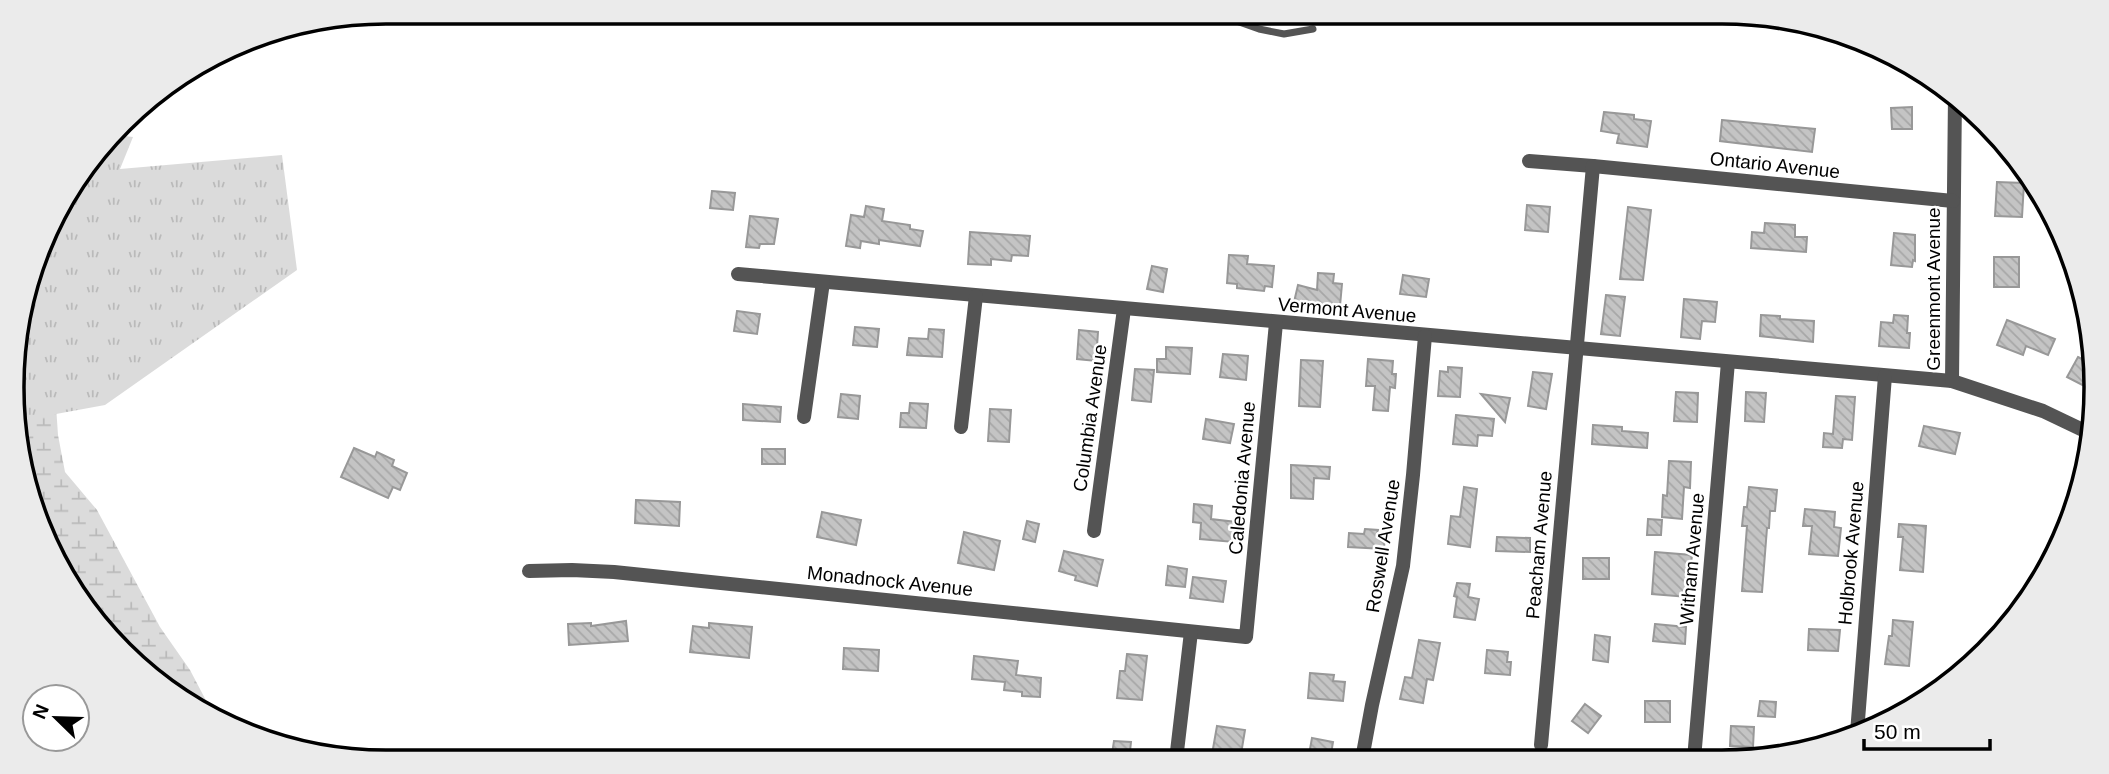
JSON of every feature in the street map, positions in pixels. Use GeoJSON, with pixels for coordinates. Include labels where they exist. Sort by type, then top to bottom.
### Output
{"type":"FeatureCollection","features":[{"type":"Feature","properties":{"kind":"street","name":"Greenmont Avenue"},"geometry":{"type":"LineString","coordinates":[[1955,109],[1952,381],[2042,411],[2082,429]]}},
{"type":"Feature","properties":{"kind":"street","name":"Ontario Avenue"},"geometry":{"type":"LineString","coordinates":[[1529,161],[1953,201]]}},
{"type":"Feature","properties":{"kind":"street"},"geometry":{"type":"LineString","coordinates":[[1576,349],[1592,166]]}},
{"type":"Feature","properties":{"kind":"street","name":"Vermont Avenue"},"geometry":{"type":"LineString","coordinates":[[738,275],[1952,381]]}},
{"type":"Feature","properties":{"kind":"street"},"geometry":{"type":"LineString","coordinates":[[804,417],[823,282]]}},
{"type":"Feature","properties":{"kind":"street"},"geometry":{"type":"LineString","coordinates":[[961,427],[976,296]]}},
{"type":"Feature","properties":{"kind":"street","name":"Columbia Avenue"},"geometry":{"type":"LineString","coordinates":[[1094,531],[1124,309]]}},
{"type":"Feature","properties":{"kind":"street","name":"Caledonia Avenue"},"geometry":{"type":"LineString","coordinates":[[1246,637],[1276,323]]}},
{"type":"Feature","properties":{"kind":"street","name":"Roswell Avenue"},"geometry":{"type":"LineString","coordinates":[[1364,749],[1403,566],[1425,335]]}},
{"type":"Feature","properties":{"kind":"street","name":"Peacham Avenue"},"geometry":{"type":"LineString","coordinates":[[1541,745],[1576,349]]}},
{"type":"Feature","properties":{"kind":"street","name":"Witham Avenue"},"geometry":{"type":"LineString","coordinates":[[1695,749],[1728,362]]}},
{"type":"Feature","properties":{"kind":"street","name":"Holbrook Avenue"},"geometry":{"type":"LineString","coordinates":[[1858,723],[1885,376]]}},
{"type":"Feature","properties":{"kind":"street","name":"Monadnock Avenue"},"geometry":{"type":"LineString","coordinates":[[529,571],[614,572],[1246,637]]}},
{"type":"Feature","properties":{"kind":"street"},"geometry":{"type":"LineString","coordinates":[[1177,749],[1191,632]]}},
{"type":"Feature","properties":{"kind":"lane"},"geometry":{"type":"LineString","coordinates":[[1247,25],[1284,34],[1312,29]]}},
{"type":"Feature","properties":{"kind":"green space"},"geometry":{"type":"Polygon","coordinates":[[[126,136],[133,137],[120,169],[282,155],[297,270],[105,405],[26,420],[24,387],[31,316],[44,270],[73,206],[99,166],[126,136]]]}},
{"type":"Feature","properties":{"kind":"green space"},"geometry":{"type":"Polygon","coordinates":[[[26,352],[55,391],[58,435],[65,472],[97,510],[160,627],[190,670],[206,701],[166,675],[114,626],[99,608],[62,547],[44,504],[31,458],[25,411],[26,352]]]}},
{"type":"Feature","properties":{"kind":"building"},"geometry":{"type":"Polygon","coordinates":[[[1912,107],[1912,129],[1892,129],[1891,108],[1912,107]]]}},
{"type":"Feature","properties":{"kind":"building"},"geometry":{"type":"Polygon","coordinates":[[[1604,112],[1634,115],[1634,119],[1651,121],[1647,147],[1617,143],[1619,134],[1601,131],[1604,112]]]}},
{"type":"Feature","properties":{"kind":"building"},"geometry":{"type":"Polygon","coordinates":[[[1722,120],[1815,129],[1812,152],[1720,141],[1722,120]]]}},
{"type":"Feature","properties":{"kind":"building"},"geometry":{"type":"Polygon","coordinates":[[[1997,182],[2021,183],[2024,187],[2022,217],[1995,216],[1997,182]]]}},
{"type":"Feature","properties":{"kind":"building"},"geometry":{"type":"Polygon","coordinates":[[[712,191],[735,193],[733,210],[710,208],[712,191]]]}},
{"type":"Feature","properties":{"kind":"building"},"geometry":{"type":"Polygon","coordinates":[[[1527,205],[1550,207],[1548,232],[1525,230],[1527,205]]]}},
{"type":"Feature","properties":{"kind":"building"},"geometry":{"type":"Polygon","coordinates":[[[866,206],[884,209],[882,221],[910,225],[910,229],[923,231],[920,246],[879,240],[879,244],[861,241],[860,248],[846,246],[851,215],[864,217],[866,206]]]}},
{"type":"Feature","properties":{"kind":"building"},"geometry":{"type":"Polygon","coordinates":[[[1628,207],[1651,210],[1643,280],[1620,279],[1628,207]]]}},
{"type":"Feature","properties":{"kind":"building"},"geometry":{"type":"Polygon","coordinates":[[[750,216],[778,219],[774,244],[760,244],[759,248],[746,247],[750,216]]]}},
{"type":"Feature","properties":{"kind":"building"},"geometry":{"type":"Polygon","coordinates":[[[1765,223],[1795,225],[1795,237],[1807,237],[1806,252],[1751,248],[1752,232],[1764,233],[1765,223]]]}},
{"type":"Feature","properties":{"kind":"building"},"geometry":{"type":"Polygon","coordinates":[[[970,232],[1030,236],[1028,256],[1012,255],[1011,261],[991,259],[991,265],[968,264],[970,232]]]}},
{"type":"Feature","properties":{"kind":"building"},"geometry":{"type":"Polygon","coordinates":[[[1894,233],[1915,235],[1915,261],[1913,260],[1912,267],[1891,265],[1894,233]]]}},
{"type":"Feature","properties":{"kind":"building"},"geometry":{"type":"Polygon","coordinates":[[[1229,255],[1248,256],[1247,264],[1274,266],[1272,287],[1265,286],[1264,291],[1237,288],[1237,284],[1227,283],[1229,255]]]}},
{"type":"Feature","properties":{"kind":"building"},"geometry":{"type":"Polygon","coordinates":[[[1994,257],[2019,257],[2019,287],[1994,287],[1994,257]]]}},
{"type":"Feature","properties":{"kind":"building"},"geometry":{"type":"Polygon","coordinates":[[[1152,266],[1167,269],[1163,292],[1147,289],[1152,266]]]}},
{"type":"Feature","properties":{"kind":"building"},"geometry":{"type":"Polygon","coordinates":[[[1318,273],[1334,274],[1333,283],[1342,284],[1340,306],[1309,306],[1294,302],[1298,285],[1317,290],[1318,273]]]}},
{"type":"Feature","properties":{"kind":"building"},"geometry":{"type":"Polygon","coordinates":[[[1403,275],[1429,279],[1426,297],[1400,294],[1403,275]]]}},
{"type":"Feature","properties":{"kind":"building"},"geometry":{"type":"Polygon","coordinates":[[[1606,295],[1625,297],[1620,336],[1601,334],[1606,295]]]}},
{"type":"Feature","properties":{"kind":"building"},"geometry":{"type":"Polygon","coordinates":[[[1684,299],[1717,302],[1715,322],[1702,321],[1700,339],[1681,337],[1684,299]]]}},
{"type":"Feature","properties":{"kind":"building"},"geometry":{"type":"Polygon","coordinates":[[[737,311],[760,314],[757,334],[734,331],[737,311]]]}},
{"type":"Feature","properties":{"kind":"building"},"geometry":{"type":"Polygon","coordinates":[[[1761,315],[1814,321],[1813,342],[1760,336],[1761,315]]]}},
{"type":"Feature","properties":{"kind":"building"},"geometry":{"type":"Polygon","coordinates":[[[1894,315],[1908,316],[1909,348],[1879,346],[1881,322],[1893,323],[1894,315]]]}},
{"type":"Feature","properties":{"kind":"building"},"geometry":{"type":"Polygon","coordinates":[[[2007,320],[2055,339],[2048,355],[2026,346],[2023,355],[1997,345],[2007,320]]]}},
{"type":"Feature","properties":{"kind":"building"},"geometry":{"type":"Polygon","coordinates":[[[855,327],[879,329],[877,347],[853,345],[855,327]]]}},
{"type":"Feature","properties":{"kind":"building"},"geometry":{"type":"Polygon","coordinates":[[[929,329],[944,330],[942,357],[907,355],[909,338],[928,339],[929,329]]]}},
{"type":"Feature","properties":{"kind":"building"},"geometry":{"type":"Polygon","coordinates":[[[1079,330],[1098,332],[1096,361],[1077,359],[1079,330]]]}},
{"type":"Feature","properties":{"kind":"building"},"geometry":{"type":"Polygon","coordinates":[[[1166,347],[1192,348],[1190,374],[1157,372],[1157,359],[1166,359],[1166,347]]]}},
{"type":"Feature","properties":{"kind":"building"},"geometry":{"type":"Polygon","coordinates":[[[1223,354],[1248,356],[1246,380],[1220,377],[1223,354]]]}},
{"type":"Feature","properties":{"kind":"building"},"geometry":{"type":"Polygon","coordinates":[[[2078,357],[2084,360],[2084,386],[2067,377],[2078,357]]]}},
{"type":"Feature","properties":{"kind":"building"},"geometry":{"type":"Polygon","coordinates":[[[1368,359],[1393,361],[1395,388],[1390,387],[1388,411],[1373,410],[1375,386],[1366,386],[1368,359]]]}},
{"type":"Feature","properties":{"kind":"building"},"geometry":{"type":"Polygon","coordinates":[[[1301,360],[1323,361],[1320,407],[1299,406],[1301,360]]]}},
{"type":"Feature","properties":{"kind":"building"},"geometry":{"type":"Polygon","coordinates":[[[1448,367],[1462,368],[1460,397],[1438,396],[1440,371],[1448,372],[1448,367]]]}},
{"type":"Feature","properties":{"kind":"building"},"geometry":{"type":"Polygon","coordinates":[[[1135,369],[1154,370],[1151,402],[1132,400],[1135,369]]]}},
{"type":"Feature","properties":{"kind":"building"},"geometry":{"type":"Polygon","coordinates":[[[1533,372],[1552,374],[1546,409],[1528,406],[1533,372]]]}},
{"type":"Feature","properties":{"kind":"building"},"geometry":{"type":"Polygon","coordinates":[[[1676,392],[1698,393],[1697,422],[1674,421],[1676,392]]]}},
{"type":"Feature","properties":{"kind":"building"},"geometry":{"type":"Polygon","coordinates":[[[1746,392],[1766,393],[1764,422],[1745,421],[1746,392]]]}},
{"type":"Feature","properties":{"kind":"building"},"geometry":{"type":"Polygon","coordinates":[[[841,394],[860,396],[858,419],[838,417],[841,394]]]}},
{"type":"Feature","properties":{"kind":"building"},"geometry":{"type":"Polygon","coordinates":[[[1481,394],[1510,398],[1505,422],[1481,394]]]}},
{"type":"Feature","properties":{"kind":"building"},"geometry":{"type":"Polygon","coordinates":[[[1836,396],[1855,397],[1852,440],[1843,439],[1842,448],[1823,447],[1824,433],[1833,434],[1836,396]]]}},
{"type":"Feature","properties":{"kind":"building"},"geometry":{"type":"Polygon","coordinates":[[[910,403],[928,404],[926,428],[900,427],[901,413],[909,413],[910,403]]]}},
{"type":"Feature","properties":{"kind":"building"},"geometry":{"type":"Polygon","coordinates":[[[743,404],[781,407],[780,422],[743,420],[743,404]]]}},
{"type":"Feature","properties":{"kind":"building"},"geometry":{"type":"Polygon","coordinates":[[[990,409],[1011,410],[1009,442],[988,441],[990,409]]]}},
{"type":"Feature","properties":{"kind":"building"},"geometry":{"type":"Polygon","coordinates":[[[1456,415],[1494,419],[1492,436],[1478,435],[1477,446],[1453,444],[1456,415]]]}},
{"type":"Feature","properties":{"kind":"building"},"geometry":{"type":"Polygon","coordinates":[[[1206,419],[1234,424],[1230,443],[1203,439],[1206,419]]]}},
{"type":"Feature","properties":{"kind":"building"},"geometry":{"type":"Polygon","coordinates":[[[1593,425],[1622,427],[1622,431],[1648,433],[1647,448],[1592,444],[1593,425]]]}},
{"type":"Feature","properties":{"kind":"building"},"geometry":{"type":"Polygon","coordinates":[[[1924,426],[1960,433],[1955,454],[1919,446],[1924,426]]]}},
{"type":"Feature","properties":{"kind":"building"},"geometry":{"type":"Polygon","coordinates":[[[354,448],[375,457],[377,452],[394,460],[392,466],[407,473],[400,490],[393,487],[388,498],[341,477],[354,448]]]}},
{"type":"Feature","properties":{"kind":"building"},"geometry":{"type":"Polygon","coordinates":[[[762,449],[785,449],[785,464],[762,464],[762,449]]]}},
{"type":"Feature","properties":{"kind":"building"},"geometry":{"type":"Polygon","coordinates":[[[1669,461],[1691,462],[1690,488],[1684,487],[1682,519],[1662,517],[1663,495],[1667,496],[1669,461]]]}},
{"type":"Feature","properties":{"kind":"building"},"geometry":{"type":"Polygon","coordinates":[[[1291,465],[1330,467],[1329,479],[1314,478],[1313,499],[1291,498],[1291,465]]]}},
{"type":"Feature","properties":{"kind":"building"},"geometry":{"type":"Polygon","coordinates":[[[1464,487],[1477,489],[1470,547],[1448,544],[1451,516],[1460,517],[1464,487]]]}},
{"type":"Feature","properties":{"kind":"building"},"geometry":{"type":"Polygon","coordinates":[[[1749,487],[1777,490],[1775,511],[1770,511],[1767,528],[1762,592],[1742,591],[1747,526],[1742,526],[1749,487]]]}},
{"type":"Feature","properties":{"kind":"building"},"geometry":{"type":"Polygon","coordinates":[[[636,500],[680,502],[679,526],[635,523],[636,500]]]}},
{"type":"Feature","properties":{"kind":"building"},"geometry":{"type":"Polygon","coordinates":[[[1194,504],[1212,506],[1211,519],[1236,522],[1234,542],[1200,539],[1201,523],[1193,522],[1194,504]]]}},
{"type":"Feature","properties":{"kind":"building"},"geometry":{"type":"Polygon","coordinates":[[[1805,509],[1835,512],[1834,527],[1841,528],[1838,556],[1809,554],[1812,526],[1803,526],[1805,509]]]}},
{"type":"Feature","properties":{"kind":"building"},"geometry":{"type":"Polygon","coordinates":[[[822,512],[861,520],[856,545],[817,537],[822,512]]]}},
{"type":"Feature","properties":{"kind":"building"},"geometry":{"type":"Polygon","coordinates":[[[1648,519],[1662,520],[1661,535],[1647,535],[1648,519]]]}},
{"type":"Feature","properties":{"kind":"building"},"geometry":{"type":"Polygon","coordinates":[[[1027,521],[1039,524],[1035,542],[1023,539],[1027,521]]]}},
{"type":"Feature","properties":{"kind":"building"},"geometry":{"type":"Polygon","coordinates":[[[1899,524],[1926,526],[1923,572],[1900,570],[1903,537],[1898,537],[1899,524]]]}},
{"type":"Feature","properties":{"kind":"building"},"geometry":{"type":"Polygon","coordinates":[[[1365,529],[1385,533],[1384,549],[1348,547],[1349,533],[1364,534],[1365,529]]]}},
{"type":"Feature","properties":{"kind":"building"},"geometry":{"type":"Polygon","coordinates":[[[964,532],[1000,541],[994,570],[958,563],[964,532]]]}},
{"type":"Feature","properties":{"kind":"building"},"geometry":{"type":"Polygon","coordinates":[[[1497,537],[1530,538],[1530,552],[1496,551],[1497,537]]]}},
{"type":"Feature","properties":{"kind":"building"},"geometry":{"type":"Polygon","coordinates":[[[1064,551],[1103,560],[1097,586],[1075,580],[1076,576],[1059,571],[1064,551]]]}},
{"type":"Feature","properties":{"kind":"building"},"geometry":{"type":"Polygon","coordinates":[[[1655,552],[1692,555],[1690,573],[1694,573],[1693,586],[1689,586],[1688,597],[1652,594],[1655,552]]]}},
{"type":"Feature","properties":{"kind":"building"},"geometry":{"type":"Polygon","coordinates":[[[1583,558],[1609,558],[1609,579],[1583,579],[1583,558]]]}},
{"type":"Feature","properties":{"kind":"building"},"geometry":{"type":"Polygon","coordinates":[[[1168,566],[1187,569],[1185,587],[1166,585],[1168,566]]]}},
{"type":"Feature","properties":{"kind":"building"},"geometry":{"type":"Polygon","coordinates":[[[1193,577],[1226,581],[1223,602],[1190,598],[1193,577]]]}},
{"type":"Feature","properties":{"kind":"building"},"geometry":{"type":"Polygon","coordinates":[[[1457,583],[1470,584],[1468,597],[1479,599],[1475,620],[1454,617],[1457,583]]]}},
{"type":"Feature","properties":{"kind":"building"},"geometry":{"type":"Polygon","coordinates":[[[1893,620],[1913,622],[1909,666],[1885,664],[1893,620]]]}},
{"type":"Feature","properties":{"kind":"building"},"geometry":{"type":"Polygon","coordinates":[[[626,621],[628,641],[569,645],[568,624],[591,623],[591,626],[626,621]]]}},
{"type":"Feature","properties":{"kind":"building"},"geometry":{"type":"Polygon","coordinates":[[[709,623],[752,627],[749,658],[690,652],[693,626],[709,628],[709,623]]]}},
{"type":"Feature","properties":{"kind":"building"},"geometry":{"type":"Polygon","coordinates":[[[1655,624],[1686,627],[1685,644],[1653,641],[1655,624]]]}},
{"type":"Feature","properties":{"kind":"building"},"geometry":{"type":"Polygon","coordinates":[[[1809,629],[1840,630],[1838,651],[1808,650],[1809,629]]]}},
{"type":"Feature","properties":{"kind":"building"},"geometry":{"type":"Polygon","coordinates":[[[1595,635],[1610,637],[1608,662],[1593,660],[1595,635]]]}},
{"type":"Feature","properties":{"kind":"building"},"geometry":{"type":"Polygon","coordinates":[[[1419,640],[1440,643],[1433,680],[1427,679],[1423,703],[1400,699],[1405,677],[1412,678],[1419,640]]]}},
{"type":"Feature","properties":{"kind":"building"},"geometry":{"type":"Polygon","coordinates":[[[844,648],[879,650],[878,671],[843,669],[844,648]]]}},
{"type":"Feature","properties":{"kind":"building"},"geometry":{"type":"Polygon","coordinates":[[[1487,650],[1508,652],[1507,662],[1511,662],[1510,675],[1485,673],[1487,650]]]}},
{"type":"Feature","properties":{"kind":"building"},"geometry":{"type":"Polygon","coordinates":[[[1127,654],[1147,656],[1142,700],[1117,698],[1120,671],[1125,671],[1127,654]]]}},
{"type":"Feature","properties":{"kind":"building"},"geometry":{"type":"Polygon","coordinates":[[[974,656],[1018,661],[1016,675],[1041,678],[1040,697],[1022,696],[1022,692],[1004,690],[1005,682],[972,679],[974,656]]]}},
{"type":"Feature","properties":{"kind":"building"},"geometry":{"type":"Polygon","coordinates":[[[1310,673],[1334,675],[1333,681],[1345,682],[1343,701],[1308,698],[1310,673]]]}},
{"type":"Feature","properties":{"kind":"building"},"geometry":{"type":"Polygon","coordinates":[[[1645,701],[1670,701],[1670,722],[1645,722],[1645,701]]]}},
{"type":"Feature","properties":{"kind":"building"},"geometry":{"type":"Polygon","coordinates":[[[1760,701],[1776,702],[1775,717],[1758,716],[1760,701]]]}},
{"type":"Feature","properties":{"kind":"building"},"geometry":{"type":"Polygon","coordinates":[[[1585,704],[1601,716],[1588,733],[1572,721],[1585,704]]]}},
{"type":"Feature","properties":{"kind":"building"},"geometry":{"type":"Polygon","coordinates":[[[1217,726],[1245,730],[1242,749],[1213,749],[1217,726]]]}},
{"type":"Feature","properties":{"kind":"building"},"geometry":{"type":"Polygon","coordinates":[[[1731,726],[1754,727],[1753,747],[1730,746],[1731,726]]]}},
{"type":"Feature","properties":{"kind":"building"},"geometry":{"type":"Polygon","coordinates":[[[1312,738],[1333,742],[1332,749],[1310,749],[1312,738]]]}},
{"type":"Feature","properties":{"kind":"building"},"geometry":{"type":"Polygon","coordinates":[[[1114,741],[1131,742],[1130,749],[1113,749],[1114,741]]]}}]}
